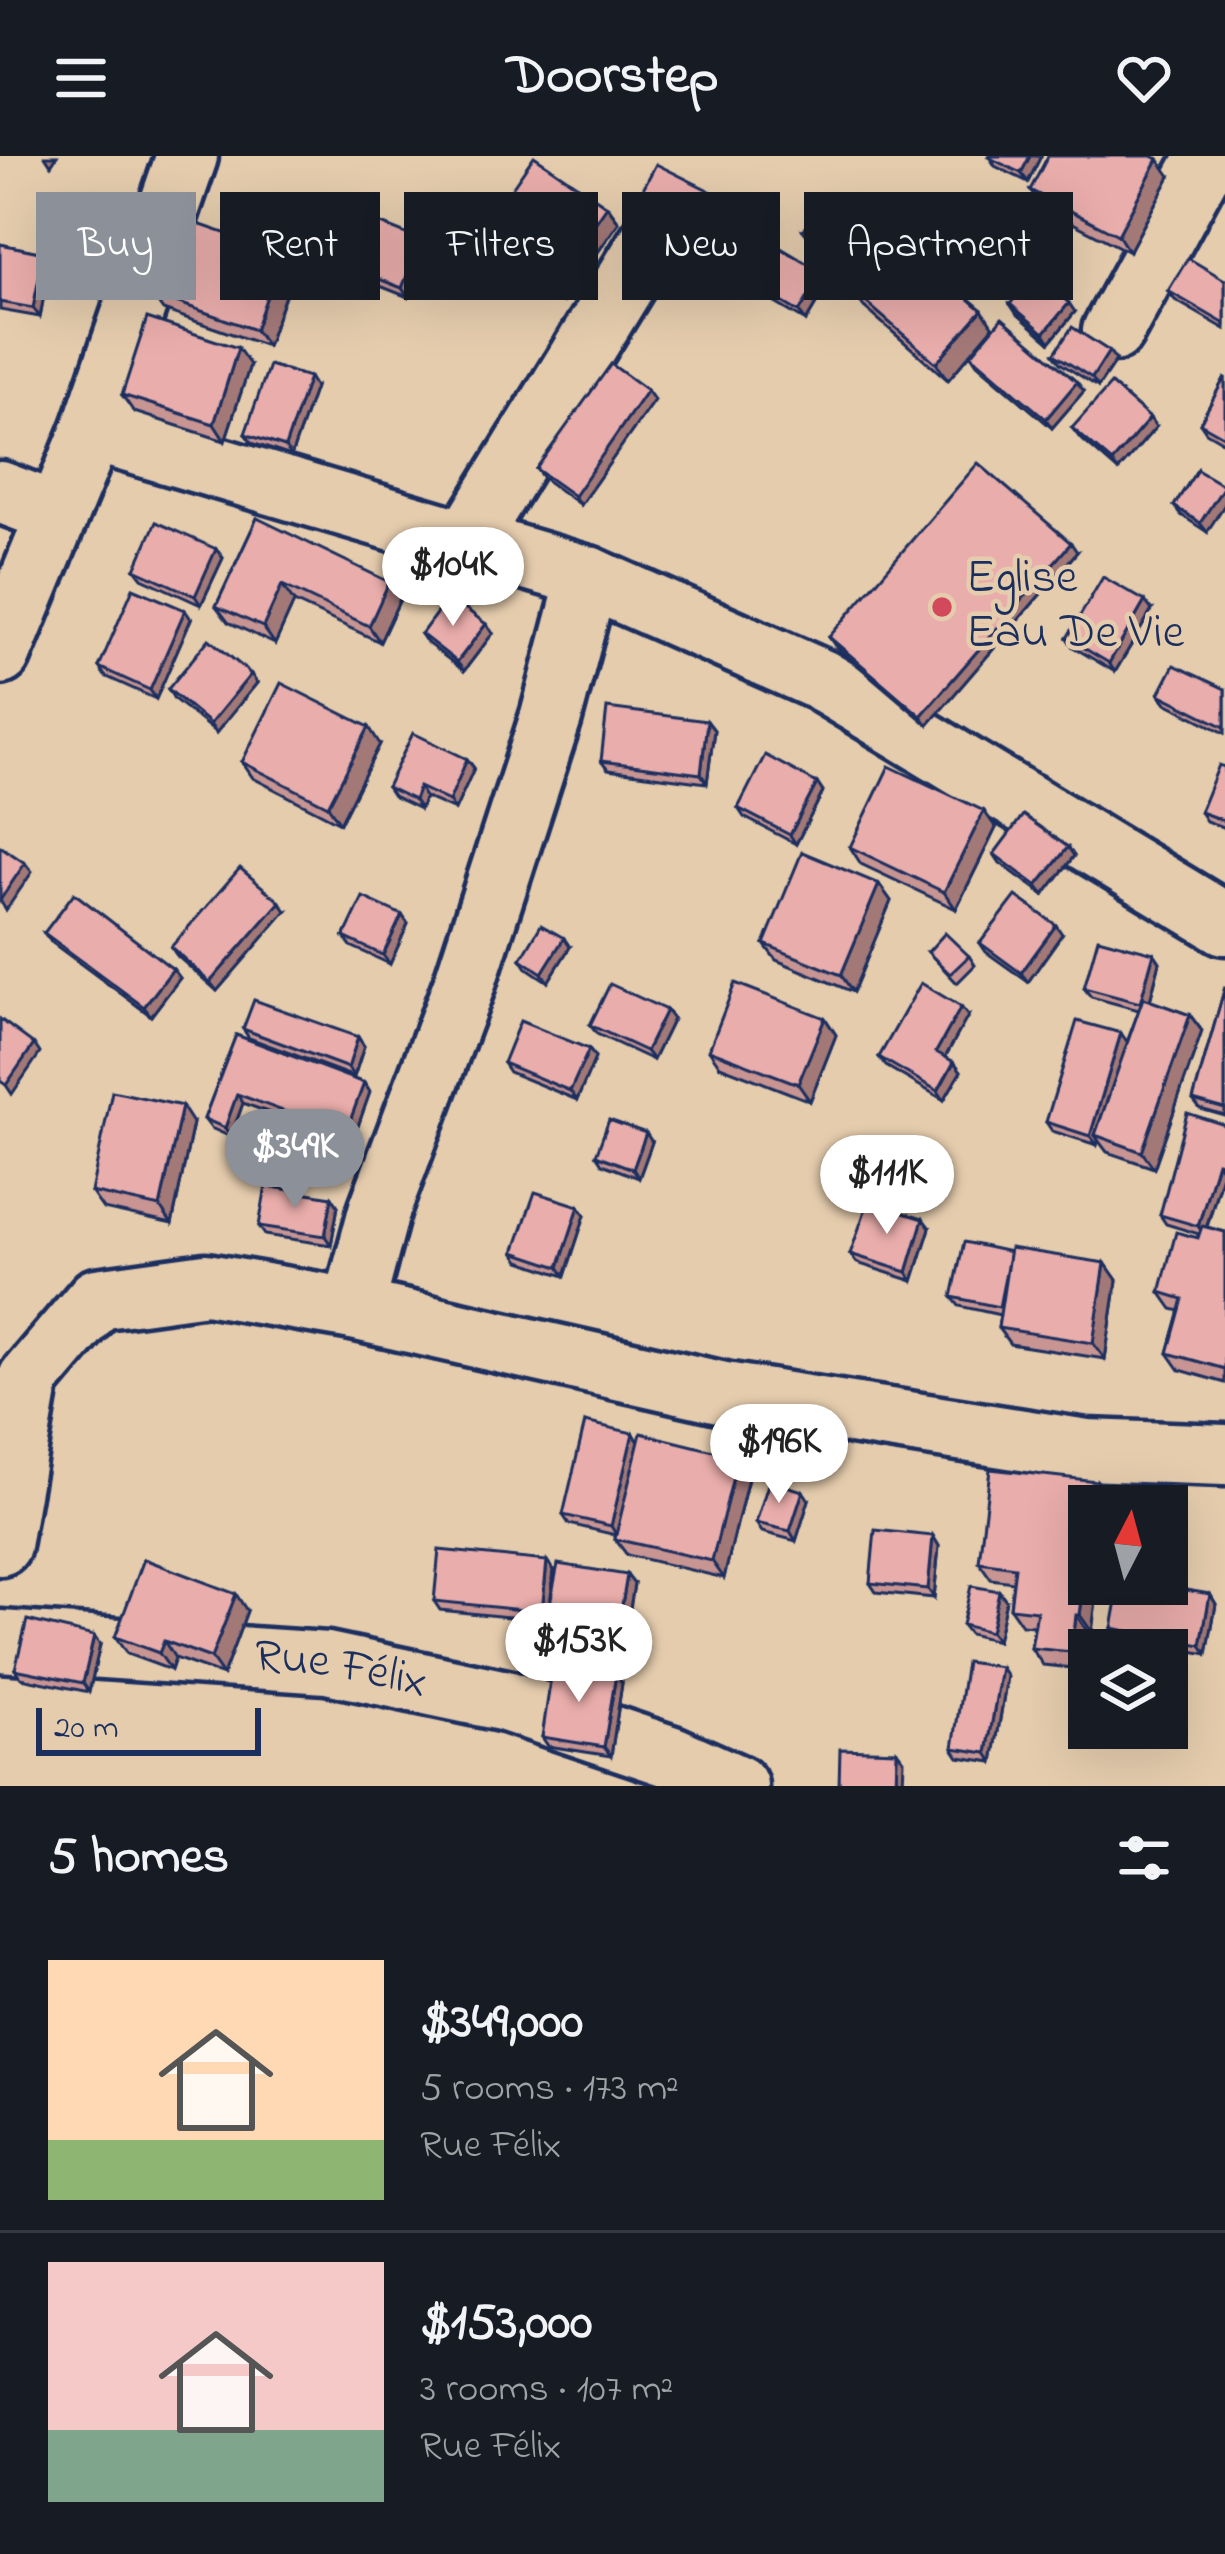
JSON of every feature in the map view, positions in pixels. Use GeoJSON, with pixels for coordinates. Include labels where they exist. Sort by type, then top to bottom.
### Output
{"type":"FeatureCollection","features":[{"type":"Feature","properties":{"kind":"street"},"geometry":{"type":"LineString","coordinates":[[0,654],[92,431],[187,156]]}},
{"type":"Feature","properties":{"kind":"street"},"geometry":{"type":"LineString","coordinates":[[1113,331],[1208,156]]}},
{"type":"Feature","properties":{"kind":"street"},"geometry":{"type":"LineString","coordinates":[[466,541],[622,288]]}},
{"type":"Feature","properties":{"kind":"street"},"geometry":{"type":"LineString","coordinates":[[92,431],[588,578],[821,680],[1225,924]]}},
{"type":"Feature","properties":{"kind":"street"},"geometry":{"type":"LineString","coordinates":[[0,492],[56,513]]}},
{"type":"Feature","properties":{"kind":"street"},"geometry":{"type":"LineString","coordinates":[[353,1309],[379,1211],[464,985],[544,739],[588,578]]}},
{"type":"Feature","properties":{"kind":"street"},"geometry":{"type":"LineString","coordinates":[[0,1545],[28,1379],[97,1299],[206,1284],[353,1309],[724,1394],[1086,1450],[1225,1455]]}},
{"type":"Feature","properties":{"kind":"street","name":"Rue Félix"},"geometry":{"type":"LineString","coordinates":[[4,1636],[327,1664],[506,1701],[672,1757],[737,1786]]}},
{"type":"Feature","properties":{"kind":"building"},"geometry":{"type":"Polygon","coordinates":[[[534,156],[587,192],[509,192],[534,156]]]}},
{"type":"Feature","properties":{"kind":"building"},"geometry":{"type":"Polygon","coordinates":[[[989,156],[1030,156],[1021,173],[989,156]]]}},
{"type":"Feature","properties":{"kind":"building"},"geometry":{"type":"Polygon","coordinates":[[[1048,156],[1158,159],[1118,235],[1073,212],[1073,192],[1030,190],[1048,156]]]}},
{"type":"Feature","properties":{"kind":"building"},"geometry":{"type":"Polygon","coordinates":[[[656,164],[712,192],[641,192],[656,164]]]}},
{"type":"Feature","properties":{"kind":"building"},"geometry":{"type":"Polygon","coordinates":[[[196,223],[220,232],[220,300],[266,300],[255,330],[171,300],[196,300],[196,223]]]}},
{"type":"Feature","properties":{"kind":"building"},"geometry":{"type":"Polygon","coordinates":[[[380,224],[404,233],[402,288],[380,279],[380,224]]]}},
{"type":"Feature","properties":{"kind":"building"},"geometry":{"type":"Polygon","coordinates":[[[0,244],[36,251],[33,308],[0,302],[0,244]]]}},
{"type":"Feature","properties":{"kind":"building"},"geometry":{"type":"Polygon","coordinates":[[[780,247],[804,262],[806,300],[799,312],[778,300],[780,247]]]}},
{"type":"Feature","properties":{"kind":"building"},"geometry":{"type":"Polygon","coordinates":[[[1188,258],[1225,280],[1225,324],[1168,291],[1188,258]]]}},
{"type":"Feature","properties":{"kind":"building"},"geometry":{"type":"Polygon","coordinates":[[[864,300],[970,300],[982,310],[936,363],[864,300]]]}},
{"type":"Feature","properties":{"kind":"building"},"geometry":{"type":"Polygon","coordinates":[[[1013,300],[1069,303],[1044,333],[1010,304],[1013,300]]]}},
{"type":"Feature","properties":{"kind":"building"},"geometry":{"type":"Polygon","coordinates":[[[147,318],[238,348],[214,424],[122,395],[147,318]]]}},
{"type":"Feature","properties":{"kind":"building"},"geometry":{"type":"Polygon","coordinates":[[[1002,318],[1077,382],[1046,419],[971,355],[1002,318]]]}},
{"type":"Feature","properties":{"kind":"building"},"geometry":{"type":"Polygon","coordinates":[[[1072,327],[1109,351],[1092,378],[1054,354],[1072,327]]]}},
{"type":"Feature","properties":{"kind":"building"},"geometry":{"type":"Polygon","coordinates":[[[611,364],[647,390],[574,496],[536,469],[611,364]]]}},
{"type":"Feature","properties":{"kind":"building"},"geometry":{"type":"Polygon","coordinates":[[[269,365],[309,377],[285,447],[245,434],[269,365]]]}},
{"type":"Feature","properties":{"kind":"building"},"geometry":{"type":"Polygon","coordinates":[[[1225,377],[1225,437],[1200,423],[1225,377]]]}},
{"type":"Feature","properties":{"kind":"building"},"geometry":{"type":"Polygon","coordinates":[[[1111,384],[1150,418],[1112,462],[1072,428],[1111,384]]]}},
{"type":"Feature","properties":{"kind":"building"},"geometry":{"type":"Polygon","coordinates":[[[978,463],[1071,543],[921,716],[829,637],[978,463]]]}},
{"type":"Feature","properties":{"kind":"building"},"geometry":{"type":"Polygon","coordinates":[[[1197,470],[1224,486],[1200,523],[1174,506],[1197,470]]]}},
{"type":"Feature","properties":{"kind":"building"},"geometry":{"type":"Polygon","coordinates":[[[257,518],[389,582],[369,626],[282,585],[263,627],[216,606],[257,518]]]}},
{"type":"Feature","properties":{"kind":"building"},"geometry":{"type":"Polygon","coordinates":[[[156,522],[216,549],[195,596],[135,569],[156,522]]]}},
{"type":"Feature","properties":{"kind":"building"},"geometry":{"type":"Polygon","coordinates":[[[1103,577],[1145,601],[1109,663],[1067,638],[1103,577]]]}},
{"type":"Feature","properties":{"kind":"building"},"geometry":{"type":"Polygon","coordinates":[[[133,588],[185,610],[150,690],[99,667],[133,588]]]}},
{"type":"Feature","properties":{"kind":"building"},"geometry":{"type":"Polygon","coordinates":[[[449,596],[486,624],[457,662],[421,634],[449,596]]]}},
{"type":"Feature","properties":{"kind":"building"},"geometry":{"type":"Polygon","coordinates":[[[209,639],[251,674],[210,724],[168,689],[209,639]]]}},
{"type":"Feature","properties":{"kind":"building"},"geometry":{"type":"Polygon","coordinates":[[[1174,665],[1225,689],[1225,727],[1159,694],[1174,665]]]}},
{"type":"Feature","properties":{"kind":"building"},"geometry":{"type":"Polygon","coordinates":[[[281,683],[369,727],[328,806],[242,762],[281,683]]]}},
{"type":"Feature","properties":{"kind":"building"},"geometry":{"type":"Polygon","coordinates":[[[607,708],[707,721],[701,774],[601,761],[607,708]]]}},
{"type":"Feature","properties":{"kind":"building"},"geometry":{"type":"Polygon","coordinates":[[[413,733],[467,759],[449,801],[419,787],[414,800],[387,787],[413,733]]]}},
{"type":"Feature","properties":{"kind":"building"},"geometry":{"type":"Polygon","coordinates":[[[765,755],[817,783],[790,835],[738,808],[765,755]]]}},
{"type":"Feature","properties":{"kind":"building"},"geometry":{"type":"Polygon","coordinates":[[[1219,765],[1225,767],[1225,821],[1200,812],[1219,765]]]}},
{"type":"Feature","properties":{"kind":"building"},"geometry":{"type":"Polygon","coordinates":[[[889,766],[984,811],[944,892],[850,847],[889,766]]]}},
{"type":"Feature","properties":{"kind":"building"},"geometry":{"type":"Polygon","coordinates":[[[1023,815],[1068,847],[1037,886],[994,854],[1023,815]]]}},
{"type":"Feature","properties":{"kind":"building"},"geometry":{"type":"Polygon","coordinates":[[[0,846],[25,863],[0,900],[0,846]]]}},
{"type":"Feature","properties":{"kind":"building"},"geometry":{"type":"Polygon","coordinates":[[[802,852],[879,884],[841,975],[764,944],[802,852]]]}},
{"type":"Feature","properties":{"kind":"building"},"geometry":{"type":"Polygon","coordinates":[[[240,868],[280,902],[210,982],[171,947],[240,868]]]}},
{"type":"Feature","properties":{"kind":"building"},"geometry":{"type":"Polygon","coordinates":[[[74,893],[173,969],[144,1007],[44,933],[74,893]]]}},
{"type":"Feature","properties":{"kind":"building"},"geometry":{"type":"Polygon","coordinates":[[[1016,896],[1056,925],[1021,973],[980,943],[1016,896]]]}},
{"type":"Feature","properties":{"kind":"building"},"geometry":{"type":"Polygon","coordinates":[[[363,897],[402,915],[383,955],[344,937],[363,897]]]}},
{"type":"Feature","properties":{"kind":"building"},"geometry":{"type":"Polygon","coordinates":[[[541,925],[564,938],[542,973],[521,959],[541,925]]]}},
{"type":"Feature","properties":{"kind":"building"},"geometry":{"type":"Polygon","coordinates":[[[945,933],[969,956],[950,974],[928,952],[945,933]]]}},
{"type":"Feature","properties":{"kind":"building"},"geometry":{"type":"Polygon","coordinates":[[[1098,938],[1154,953],[1140,1003],[1084,988],[1098,938]]]}},
{"type":"Feature","properties":{"kind":"building"},"geometry":{"type":"Polygon","coordinates":[[[735,983],[825,1018],[798,1084],[709,1050],[735,983]]]}},
{"type":"Feature","properties":{"kind":"building"},"geometry":{"type":"Polygon","coordinates":[[[921,983],[961,1007],[936,1052],[954,1062],[938,1091],[879,1057],[921,983]]]}},
{"type":"Feature","properties":{"kind":"building"},"geometry":{"type":"Polygon","coordinates":[[[610,984],[666,1010],[646,1051],[590,1025],[610,984]]]}},
{"type":"Feature","properties":{"kind":"building"},"geometry":{"type":"Polygon","coordinates":[[[1225,987],[1225,1109],[1193,1100],[1225,987]]]}},
{"type":"Feature","properties":{"kind":"building"},"geometry":{"type":"Polygon","coordinates":[[[1143,998],[1190,1015],[1142,1152],[1095,1135],[1143,998]]]}},
{"type":"Feature","properties":{"kind":"building"},"geometry":{"type":"Polygon","coordinates":[[[254,1000],[358,1037],[348,1068],[243,1029],[254,1000]]]}},
{"type":"Feature","properties":{"kind":"building"},"geometry":{"type":"Polygon","coordinates":[[[0,1019],[34,1044],[6,1085],[0,1081],[0,1019]]]}},
{"type":"Feature","properties":{"kind":"building"},"geometry":{"type":"Polygon","coordinates":[[[520,1021],[589,1049],[570,1091],[503,1063],[520,1021]]]}},
{"type":"Feature","properties":{"kind":"building"},"geometry":{"type":"Polygon","coordinates":[[[1077,1021],[1121,1033],[1090,1136],[1046,1122],[1077,1021]]]}},
{"type":"Feature","properties":{"kind":"building"},"geometry":{"type":"Polygon","coordinates":[[[236,1035],[364,1083],[345,1134],[237,1094],[225,1128],[204,1119],[236,1035]]]}},
{"type":"Feature","properties":{"kind":"building"},"geometry":{"type":"Polygon","coordinates":[[[112,1091],[182,1106],[160,1207],[91,1192],[112,1091]]]}},
{"type":"Feature","properties":{"kind":"building"},"geometry":{"type":"Polygon","coordinates":[[[1187,1113],[1225,1125],[1225,1164],[1217,1162],[1198,1226],[1160,1215],[1187,1113]]]}},
{"type":"Feature","properties":{"kind":"building"},"geometry":{"type":"Polygon","coordinates":[[[609,1120],[646,1133],[633,1169],[596,1155],[609,1120]]]}},
{"type":"Feature","properties":{"kind":"building"},"geometry":{"type":"Polygon","coordinates":[[[266,1186],[332,1197],[325,1236],[259,1226],[266,1186]]]}},
{"type":"Feature","properties":{"kind":"building"},"geometry":{"type":"Polygon","coordinates":[[[535,1192],[579,1206],[559,1267],[514,1252],[535,1192]]]}},
{"type":"Feature","properties":{"kind":"building"},"geometry":{"type":"Polygon","coordinates":[[[868,1202],[923,1219],[907,1272],[850,1254],[868,1202]]]}},
{"type":"Feature","properties":{"kind":"building"},"geometry":{"type":"Polygon","coordinates":[[[1202,1226],[1225,1232],[1225,1369],[1168,1353],[1183,1299],[1160,1292],[1176,1232],[1198,1238],[1202,1226]]]}},
{"type":"Feature","properties":{"kind":"building"},"geometry":{"type":"Polygon","coordinates":[[[964,1242],[1010,1252],[999,1307],[952,1297],[964,1242]]]}},
{"type":"Feature","properties":{"kind":"building"},"geometry":{"type":"Polygon","coordinates":[[[1010,1248],[1105,1263],[1093,1343],[998,1328],[1010,1248]]]}},
{"type":"Feature","properties":{"kind":"building"},"geometry":{"type":"Polygon","coordinates":[[[585,1422],[633,1433],[611,1526],[563,1515],[585,1422]]]}},
{"type":"Feature","properties":{"kind":"building"},"geometry":{"type":"Polygon","coordinates":[[[641,1433],[738,1457],[712,1561],[615,1539],[641,1433]]]}},
{"type":"Feature","properties":{"kind":"building"},"geometry":{"type":"Polygon","coordinates":[[[990,1469],[1097,1481],[1097,1485],[1068,1485],[1068,1605],[1081,1605],[1074,1629],[1068,1629],[1068,1652],[1031,1648],[1037,1611],[1010,1608],[1015,1567],[979,1562],[990,1469]]]}},
{"type":"Feature","properties":{"kind":"building"},"geometry":{"type":"Polygon","coordinates":[[[769,1481],[803,1491],[790,1531],[756,1523],[769,1481]]]}},
{"type":"Feature","properties":{"kind":"building"},"geometry":{"type":"Polygon","coordinates":[[[875,1530],[933,1536],[928,1589],[870,1583],[875,1530]]]}},
{"type":"Feature","properties":{"kind":"building"},"geometry":{"type":"Polygon","coordinates":[[[439,1550],[547,1561],[542,1612],[434,1601],[439,1550]]]}},
{"type":"Feature","properties":{"kind":"building"},"geometry":{"type":"Polygon","coordinates":[[[144,1559],[236,1594],[211,1658],[164,1641],[159,1653],[115,1637],[144,1559]]]}},
{"type":"Feature","properties":{"kind":"building"},"geometry":{"type":"Polygon","coordinates":[[[558,1564],[627,1575],[620,1617],[550,1604],[558,1564]]]}},
{"type":"Feature","properties":{"kind":"building"},"geometry":{"type":"Polygon","coordinates":[[[971,1586],[999,1591],[990,1632],[962,1625],[971,1586]]]}},
{"type":"Feature","properties":{"kind":"building"},"geometry":{"type":"Polygon","coordinates":[[[1188,1590],[1210,1594],[1201,1645],[1188,1643],[1188,1629],[1112,1628],[1116,1605],[1188,1605],[1188,1590]]]}},
{"type":"Feature","properties":{"kind":"building"},"geometry":{"type":"Polygon","coordinates":[[[27,1620],[94,1636],[83,1683],[15,1669],[27,1620]]]}},
{"type":"Feature","properties":{"kind":"building"},"geometry":{"type":"Polygon","coordinates":[[[966,1662],[1001,1667],[987,1753],[953,1748],[966,1662]]]}},
{"type":"Feature","properties":{"kind":"building"},"geometry":{"type":"Polygon","coordinates":[[[553,1664],[616,1674],[604,1747],[542,1737],[553,1664]]]}},
{"type":"Feature","properties":{"kind":"building"},"geometry":{"type":"Polygon","coordinates":[[[840,1749],[897,1751],[896,1786],[839,1786],[840,1749]]]}},
{"type":"Feature","properties":{"kind":"place","name":"Eglise Eau De Vie"},"geometry":{"type":"Point","coordinates":[942,607]}}]}
